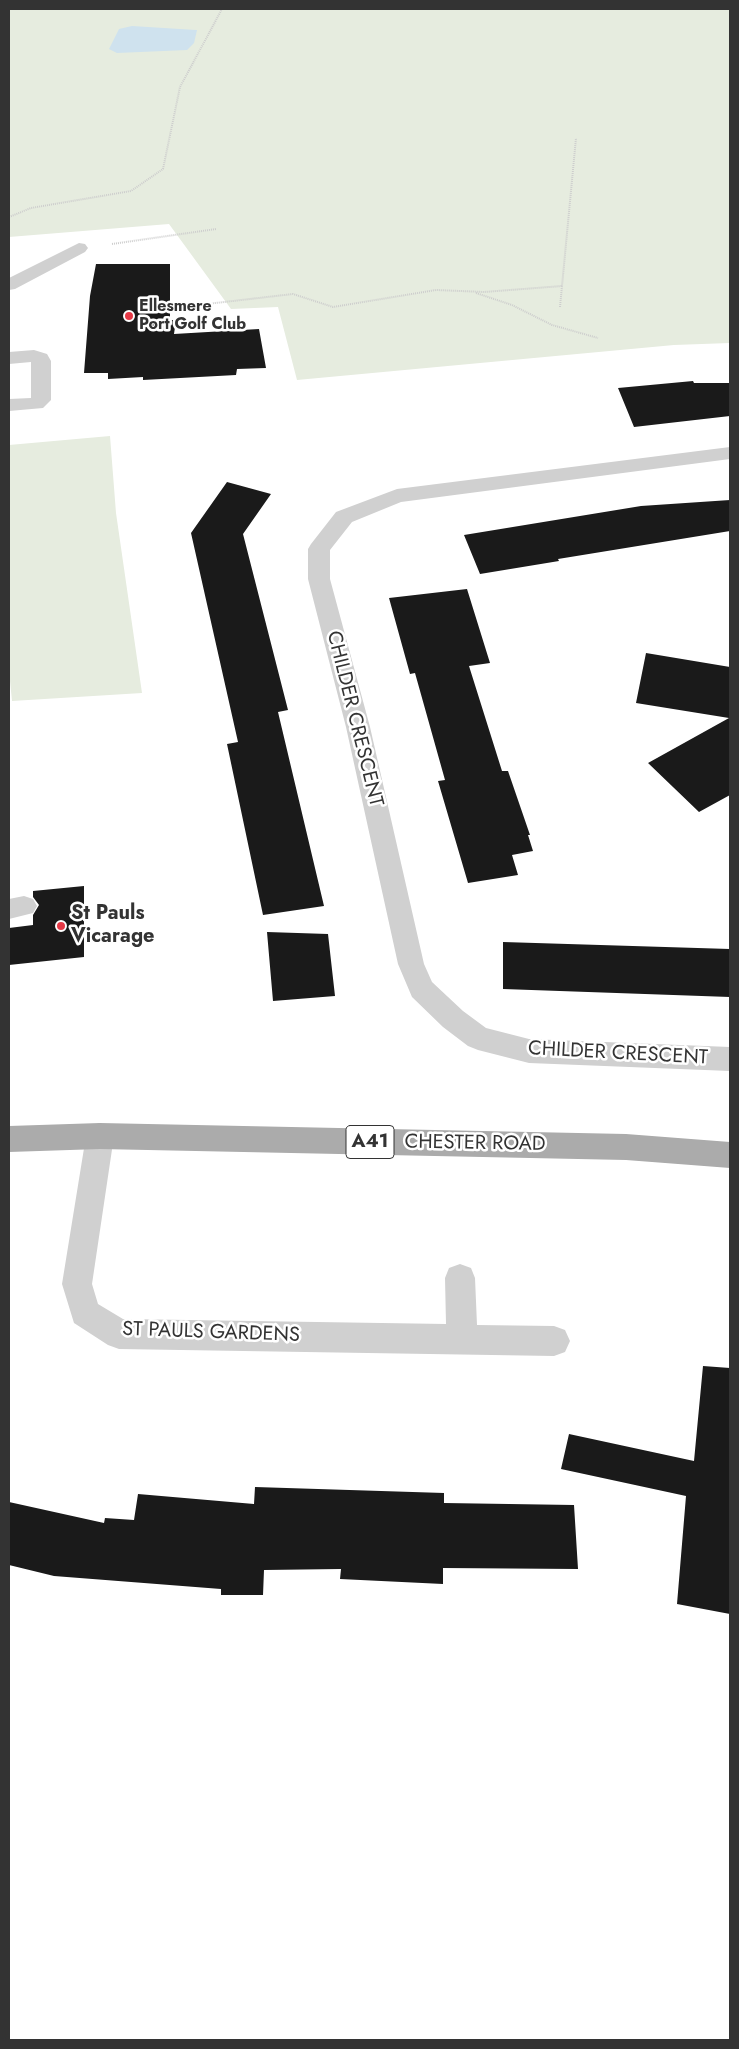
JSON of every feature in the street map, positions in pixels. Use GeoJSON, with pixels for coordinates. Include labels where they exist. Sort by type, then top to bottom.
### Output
{"type":"FeatureCollection","features":[{"type":"Feature","properties":{"kind":"main road","name":"CHESTER ROAD"},"geometry":{"type":"LineString","coordinates":[[9,1139],[100,1136],[626,1147],[730,1155]]}},
{"type":"Feature","properties":{"kind":"street"},"geometry":{"type":"LineString","coordinates":[[9,285],[79,248]]}},
{"type":"Feature","properties":{"kind":"street"},"geometry":{"type":"LineString","coordinates":[[9,358],[34,356],[40,358],[41,400],[36,404],[9,405]]}},
{"type":"Feature","properties":{"kind":"street","name":"CHILDER CRESCENT"},"geometry":{"type":"LineString","coordinates":[[730,453],[397,496],[344,518],[319,549],[319,580],[358,727],[411,964],[422,989],[453,1019],[478,1038],[528,1051],[730,1059]]}},
{"type":"Feature","properties":{"kind":"street","name":"ST PAULS GARDENS"},"geometry":{"type":"LineString","coordinates":[[100,1136],[77,1284],[85,1313],[119,1334],[554,1340]]}},
{"type":"Feature","properties":{"kind":"street"},"geometry":{"type":"LineString","coordinates":[[460,1278],[462,1339]]}},
{"type":"Feature","properties":{"kind":"path"},"geometry":{"type":"LineString","coordinates":[[9,217],[31,208],[131,190],[163,169],[173,113],[180,87],[222,9]]}},
{"type":"Feature","properties":{"kind":"path"},"geometry":{"type":"LineString","coordinates":[[560,307],[576,138]]}},
{"type":"Feature","properties":{"kind":"path"},"geometry":{"type":"LineString","coordinates":[[79,248],[216,229]]}},
{"type":"Feature","properties":{"kind":"path"},"geometry":{"type":"LineString","coordinates":[[181,307],[293,294],[333,307],[436,290],[484,292],[562,286]]}},
{"type":"Feature","properties":{"kind":"path"},"geometry":{"type":"LineString","coordinates":[[470,292],[512,304],[552,326],[598,338]]}},
{"type":"Feature","properties":{"kind":"shaded area","name":"Ellesmere Port Golf Club"},"geometry":{"type":"Polygon","coordinates":[[[9,9],[730,9],[730,343],[674,345],[297,380],[278,307],[231,309],[169,224],[9,237],[9,9]]]}},
{"type":"Feature","properties":{"kind":"shaded area"},"geometry":{"type":"Polygon","coordinates":[[[110,436],[116,513],[142,693],[12,701],[9,671],[9,445],[110,436]]]}},
{"type":"Feature","properties":{"kind":"water"},"geometry":{"type":"Polygon","coordinates":[[[132,26],[197,30],[194,43],[187,50],[117,53],[109,49],[119,29],[132,26]]]}},
{"type":"Feature","properties":{"kind":"building","name":"Ellesmere Port Golf Club"},"geometry":{"type":"Polygon","coordinates":[[[96,264],[170,264],[170,320],[176,320],[174,334],[259,329],[266,368],[237,369],[236,375],[143,380],[143,377],[108,379],[108,373],[84,373],[90,296],[96,264]]]}},
{"type":"Feature","properties":{"kind":"building"},"geometry":{"type":"Polygon","coordinates":[[[693,381],[694,383],[730,383],[730,416],[634,427],[618,388],[693,381]]]}},
{"type":"Feature","properties":{"kind":"building"},"geometry":{"type":"Polygon","coordinates":[[[227,482],[271,494],[243,534],[288,710],[278,712],[324,906],[263,915],[227,744],[238,742],[191,533],[227,482]]]}},
{"type":"Feature","properties":{"kind":"building"},"geometry":{"type":"Polygon","coordinates":[[[730,500],[730,531],[558,559],[559,561],[480,574],[464,535],[641,506],[730,500]]]}},
{"type":"Feature","properties":{"kind":"building"},"geometry":{"type":"Polygon","coordinates":[[[467,589],[490,663],[469,666],[502,771],[508,771],[530,835],[528,835],[533,851],[512,855],[518,875],[468,883],[438,781],[445,780],[415,673],[410,674],[389,598],[467,589]]]}},
{"type":"Feature","properties":{"kind":"building"},"geometry":{"type":"Polygon","coordinates":[[[646,653],[730,667],[730,795],[699,812],[648,763],[729,718],[636,703],[646,653]]]}},
{"type":"Feature","properties":{"kind":"building","name":"St Pauls Vicarage"},"geometry":{"type":"Polygon","coordinates":[[[84,886],[84,957],[9,965],[9,928],[33,925],[33,915],[39,905],[33,897],[33,891],[84,886]]]}},
{"type":"Feature","properties":{"kind":"building"},"geometry":{"type":"Polygon","coordinates":[[[267,932],[328,934],[335,996],[273,1001],[267,932]]]}},
{"type":"Feature","properties":{"kind":"building"},"geometry":{"type":"Polygon","coordinates":[[[503,942],[730,949],[730,997],[503,989],[503,942]]]}},
{"type":"Feature","properties":{"kind":"building"},"geometry":{"type":"Polygon","coordinates":[[[703,1366],[730,1368],[730,1614],[677,1604],[686,1496],[561,1469],[569,1434],[694,1461],[703,1366]]]}},
{"type":"Feature","properties":{"kind":"building"},"geometry":{"type":"Polygon","coordinates":[[[255,1487],[444,1493],[444,1503],[574,1505],[578,1569],[443,1568],[443,1584],[340,1579],[341,1569],[264,1570],[263,1595],[221,1595],[221,1589],[54,1576],[9,1565],[9,1502],[104,1523],[105,1518],[134,1520],[138,1494],[254,1504],[255,1487]]]}},
{"type":"Feature","properties":{"kind":"place","name":"Ellesmere Port Golf Club"},"geometry":{"type":"Point","coordinates":[129,316]}},
{"type":"Feature","properties":{"kind":"place","name":"St Pauls Vicarage"},"geometry":{"type":"Point","coordinates":[61,926]}}]}
